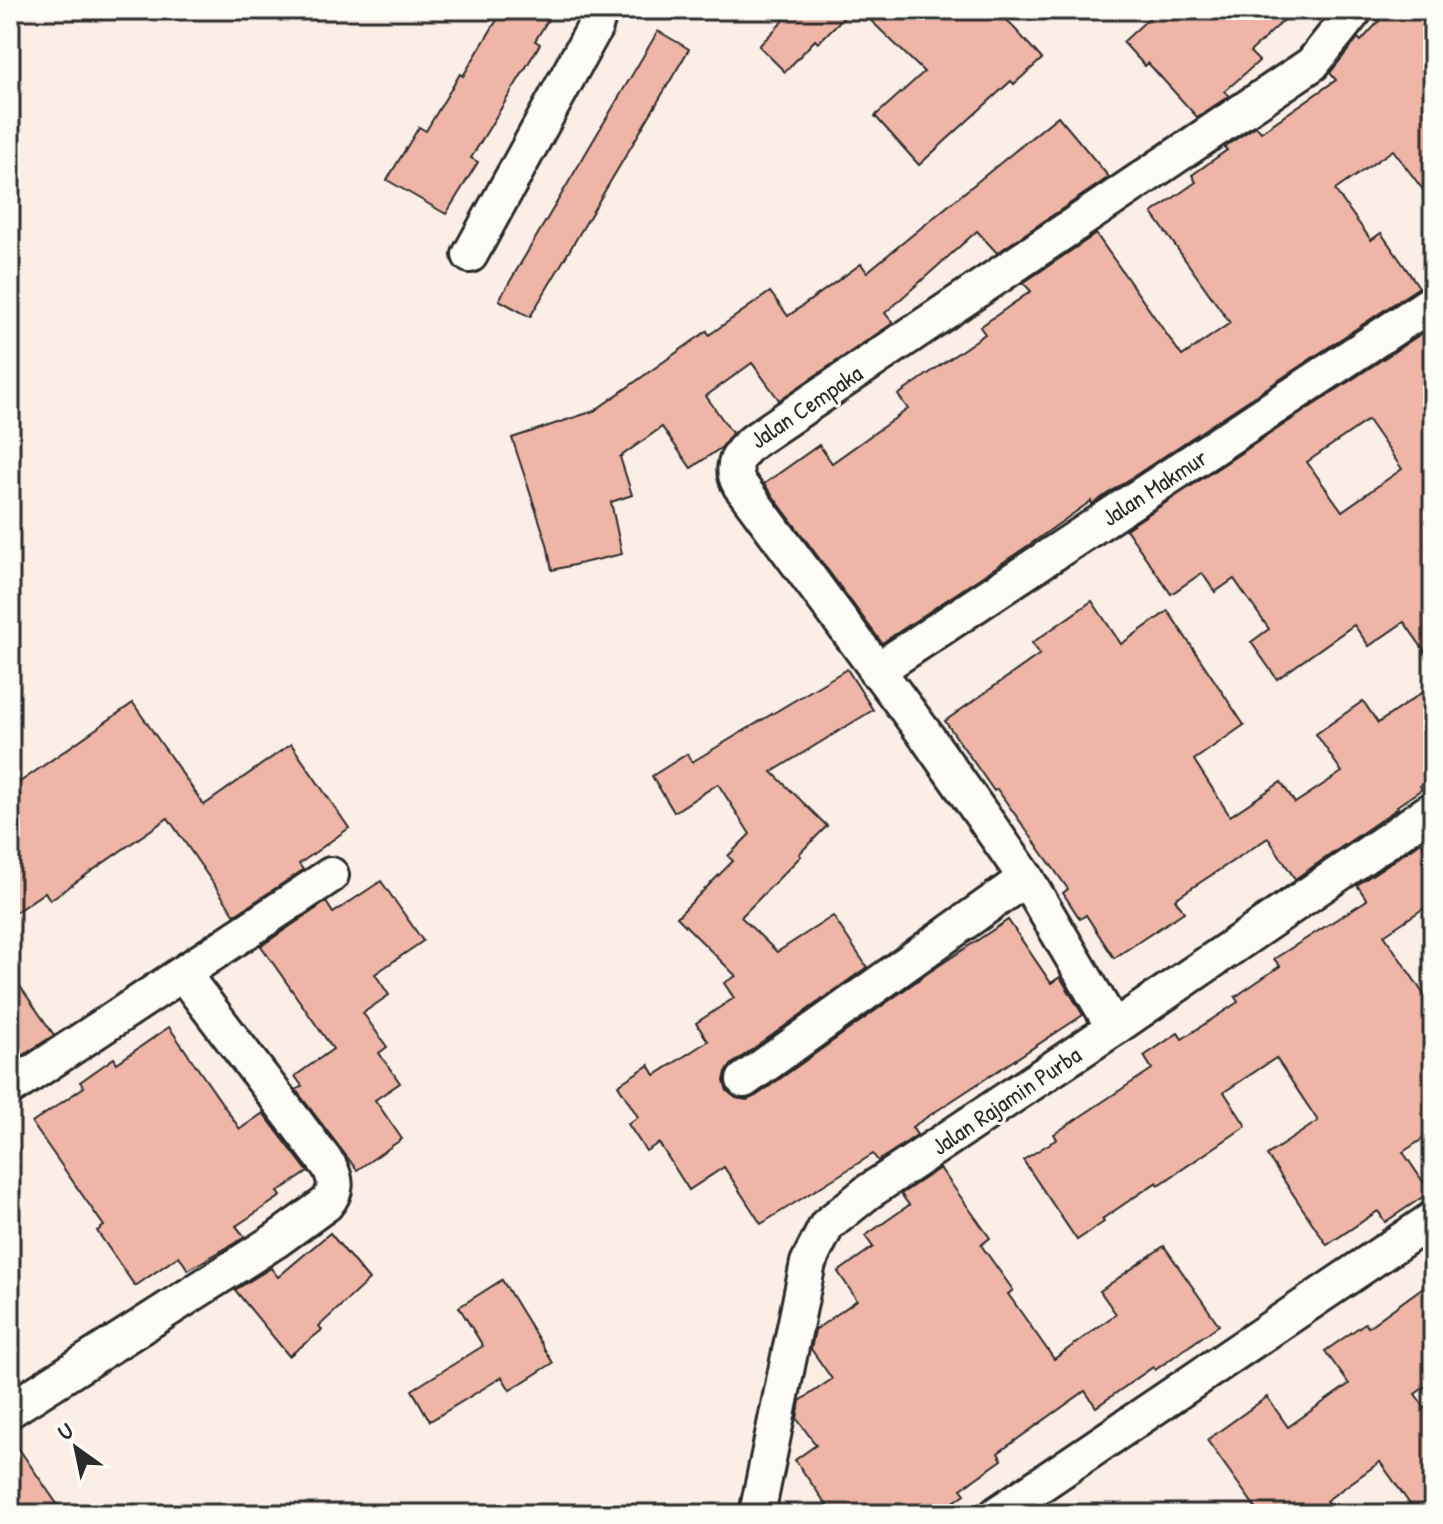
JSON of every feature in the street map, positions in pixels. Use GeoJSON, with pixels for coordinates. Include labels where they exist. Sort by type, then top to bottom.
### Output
{"type":"FeatureCollection","features":[{"type":"Feature","properties":{"kind":"street"},"geometry":{"type":"LineString","coordinates":[[470,255],[595,27],[600,10]]}},
{"type":"Feature","properties":{"kind":"street","name":"Jalan Cempaka"},"geometry":{"type":"LineString","coordinates":[[1114,1028],[1026,878],[927,737],[740,485],[734,475],[735,462],[742,450],[1312,64],[1355,10]]}},
{"type":"Feature","properties":{"kind":"street","name":"Jalan Makmur"},"geometry":{"type":"LineString","coordinates":[[876,671],[1433,302]]}},
{"type":"Feature","properties":{"kind":"street","name":"Jalan Rajamin Purba"},"geometry":{"type":"LineString","coordinates":[[757,1514],[808,1263],[827,1225],[868,1192],[1433,809]]}},
{"type":"Feature","properties":{"kind":"street"},"geometry":{"type":"LineString","coordinates":[[10,1088],[331,875]]}},
{"type":"Feature","properties":{"kind":"street"},"geometry":{"type":"LineString","coordinates":[[744,1080],[1026,878]]}},
{"type":"Feature","properties":{"kind":"street"},"geometry":{"type":"LineString","coordinates":[[10,1410],[275,1241],[326,1204],[336,1187],[335,1176],[329,1166],[183,974]]}},
{"type":"Feature","properties":{"kind":"street"},"geometry":{"type":"LineString","coordinates":[[997,1514],[1433,1219]]}},
{"type":"Feature","properties":{"kind":"building"},"geometry":{"type":"Polygon","coordinates":[[[503,10],[554,10],[535,41],[540,44],[471,158],[478,162],[446,214],[387,180],[419,127],[426,131],[503,10]]]}},
{"type":"Feature","properties":{"kind":"building"},"geometry":{"type":"Polygon","coordinates":[[[784,10],[851,10],[818,43],[815,40],[785,72],[759,46],[789,15],[784,10]]]}},
{"type":"Feature","properties":{"kind":"building"},"geometry":{"type":"Polygon","coordinates":[[[860,10],[998,10],[1042,59],[1014,84],[1011,81],[919,165],[875,116],[924,72],[860,10]]]}},
{"type":"Feature","properties":{"kind":"building"},"geometry":{"type":"Polygon","coordinates":[[[1158,10],[1295,10],[1250,52],[1259,61],[1225,91],[1229,96],[1197,117],[1148,63],[1145,66],[1123,42],[1158,10]]]}},
{"type":"Feature","properties":{"kind":"building"},"geometry":{"type":"Polygon","coordinates":[[[1389,10],[1417,10],[1433,24],[1433,203],[1393,150],[1335,190],[1371,240],[1381,233],[1419,287],[1092,504],[1091,501],[882,643],[764,484],[819,445],[832,463],[908,409],[898,395],[985,334],[980,327],[1031,291],[1023,283],[1096,234],[1182,356],[1230,323],[1152,213],[1196,182],[1192,175],[1227,150],[1224,147],[1256,126],[1261,132],[1336,80],[1330,73],[1358,38],[1361,41],[1389,10]]]}},
{"type":"Feature","properties":{"kind":"building"},"geometry":{"type":"Polygon","coordinates":[[[658,31],[689,49],[530,317],[499,300],[658,31]]]}},
{"type":"Feature","properties":{"kind":"building"},"geometry":{"type":"Polygon","coordinates":[[[1058,116],[1109,177],[997,253],[977,231],[885,313],[893,323],[779,400],[752,363],[706,396],[732,433],[722,447],[691,468],[662,427],[620,457],[632,495],[611,502],[622,554],[552,570],[547,544],[512,438],[594,411],[707,331],[709,335],[770,292],[788,316],[861,264],[867,272],[1058,116]]]}},
{"type":"Feature","properties":{"kind":"building"},"geometry":{"type":"Polygon","coordinates":[[[1433,326],[1433,663],[1404,622],[1369,646],[1354,625],[1277,679],[1251,642],[1269,629],[1234,579],[1215,592],[1202,573],[1171,594],[1126,529],[1433,326]],[[1368,420],[1307,462],[1342,511],[1402,469],[1368,420]]]}},
{"type":"Feature","properties":{"kind":"building"},"geometry":{"type":"Polygon","coordinates":[[[1092,601],[1121,644],[1168,611],[1244,725],[1194,760],[1230,816],[1281,782],[1295,803],[1342,772],[1316,734],[1363,701],[1378,723],[1433,685],[1433,777],[1398,808],[1295,879],[1268,838],[1175,899],[1184,912],[1114,958],[1086,915],[1080,919],[1063,893],[1068,889],[945,721],[1040,654],[1032,643],[1092,601]]]}},
{"type":"Feature","properties":{"kind":"building"},"geometry":{"type":"Polygon","coordinates":[[[847,669],[873,710],[772,772],[827,826],[741,917],[777,952],[833,916],[867,967],[732,1064],[724,1081],[727,1091],[736,1098],[747,1100],[756,1096],[1008,920],[1051,983],[1060,977],[1083,1015],[912,1127],[917,1135],[878,1161],[873,1154],[761,1224],[724,1167],[689,1190],[659,1143],[646,1151],[628,1124],[638,1117],[618,1085],[649,1065],[655,1075],[708,1041],[696,1023],[734,998],[724,983],[736,976],[677,917],[733,861],[728,856],[750,834],[718,784],[674,812],[652,776],[687,754],[692,762],[847,669]]]}},
{"type":"Feature","properties":{"kind":"building"},"geometry":{"type":"Polygon","coordinates":[[[133,703],[204,805],[291,744],[349,828],[299,864],[303,870],[235,915],[168,818],[50,900],[45,892],[10,916],[10,789],[133,703]]]}},
{"type":"Feature","properties":{"kind":"building"},"geometry":{"type":"Polygon","coordinates":[[[1421,842],[1433,860],[1433,902],[1384,935],[1433,1008],[1433,1132],[1403,1152],[1430,1192],[1385,1222],[1378,1211],[1327,1245],[1267,1155],[1318,1121],[1276,1058],[1224,1092],[1246,1126],[1102,1219],[1104,1222],[1077,1240],[1023,1160],[1057,1139],[1054,1134],[1152,1069],[1144,1056],[1178,1033],[1182,1039],[1238,1002],[1235,997],[1280,966],[1274,959],[1367,900],[1357,885],[1421,842]]]}},
{"type":"Feature","properties":{"kind":"building"},"geometry":{"type":"Polygon","coordinates":[[[381,881],[423,941],[375,974],[389,995],[363,1013],[387,1047],[379,1053],[400,1083],[375,1100],[402,1139],[357,1170],[296,1090],[302,1086],[295,1076],[333,1049],[261,946],[326,902],[333,913],[381,881]]]}},
{"type":"Feature","properties":{"kind":"building"},"geometry":{"type":"Polygon","coordinates":[[[10,972],[54,1035],[10,1064],[10,972]]]}},
{"type":"Feature","properties":{"kind":"building"},"geometry":{"type":"Polygon","coordinates":[[[169,1027],[240,1129],[263,1113],[308,1172],[278,1192],[281,1196],[236,1226],[245,1237],[188,1270],[179,1256],[135,1286],[97,1231],[104,1226],[32,1123],[84,1087],[80,1082],[114,1058],[117,1063],[169,1027]]]}},
{"type":"Feature","properties":{"kind":"building"},"geometry":{"type":"Polygon","coordinates":[[[940,1168],[990,1238],[981,1245],[1013,1290],[1008,1294],[1054,1359],[1116,1314],[1100,1291],[1164,1246],[1219,1325],[1096,1407],[1085,1391],[998,1453],[1002,1460],[961,1489],[965,1494],[937,1514],[833,1514],[795,1460],[816,1445],[797,1419],[800,1401],[832,1379],[811,1349],[815,1330],[857,1300],[838,1272],[873,1247],[865,1236],[909,1205],[901,1194],[940,1168]]]}},
{"type":"Feature","properties":{"kind":"building"},"geometry":{"type":"Polygon","coordinates":[[[330,1233],[369,1280],[319,1326],[322,1330],[289,1356],[235,1290],[271,1268],[278,1277],[330,1233]]]}},
{"type":"Feature","properties":{"kind":"building"},"geometry":{"type":"Polygon","coordinates":[[[502,1280],[553,1363],[510,1390],[502,1377],[430,1421],[412,1390],[483,1346],[459,1307],[502,1280]]]}},
{"type":"Feature","properties":{"kind":"building"},"geometry":{"type":"Polygon","coordinates":[[[1433,1280],[1433,1381],[1415,1394],[1433,1419],[1433,1514],[1417,1514],[1380,1462],[1326,1501],[1335,1514],[1260,1514],[1207,1440],[1267,1397],[1288,1427],[1349,1384],[1325,1351],[1365,1323],[1368,1327],[1433,1280]]]}},
{"type":"Feature","properties":{"kind":"building"},"geometry":{"type":"Polygon","coordinates":[[[10,1436],[64,1514],[10,1514],[10,1436]]]}}]}
